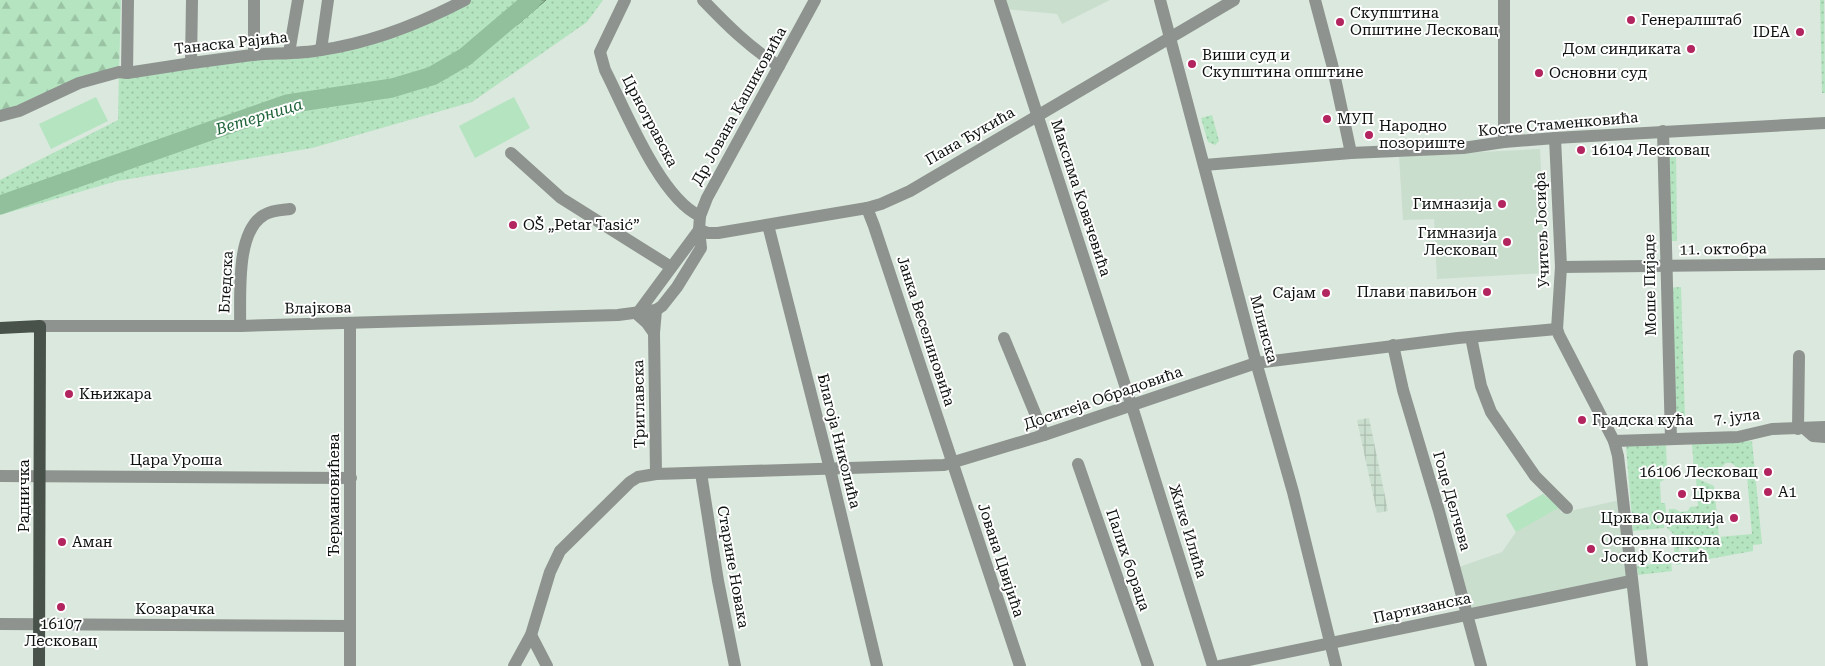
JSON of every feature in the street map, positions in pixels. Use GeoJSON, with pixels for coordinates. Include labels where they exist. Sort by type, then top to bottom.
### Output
{"type":"FeatureCollection","features":[{"type":"Feature","properties":{"kind":"main road","name":"Влајкова"},"geometry":{"type":"LineString","coordinates":[[0,328],[40,326]]}},
{"type":"Feature","properties":{"kind":"main road","name":"Радничка"},"geometry":{"type":"LineString","coordinates":[[39,666],[40,326]]}},
{"type":"Feature","properties":{"kind":"street"},"geometry":{"type":"LineString","coordinates":[[127,73],[128,0]]}},
{"type":"Feature","properties":{"kind":"street"},"geometry":{"type":"LineString","coordinates":[[191,63],[192,0]]}},
{"type":"Feature","properties":{"kind":"street"},"geometry":{"type":"LineString","coordinates":[[254,0],[254,55]]}},
{"type":"Feature","properties":{"kind":"street"},"geometry":{"type":"LineString","coordinates":[[289,52],[298,0]]}},
{"type":"Feature","properties":{"kind":"street"},"geometry":{"type":"LineString","coordinates":[[321,50],[328,0]]}},
{"type":"Feature","properties":{"kind":"street","name":"Танаска Рајића"},"geometry":{"type":"LineString","coordinates":[[0,116],[19,111],[79,83],[119,72],[127,73],[254,55],[321,50],[372,38],[438,14],[465,0]]}},
{"type":"Feature","properties":{"kind":"street","name":"Црнотравска"},"geometry":{"type":"LineString","coordinates":[[625,0],[602,46],[600,56],[605,70],[652,164],[682,204],[700,216]]}},
{"type":"Feature","properties":{"kind":"street"},"geometry":{"type":"LineString","coordinates":[[703,0],[739,37],[761,55],[779,66]]}},
{"type":"Feature","properties":{"kind":"street","name":"Др Јована Кашиковића"},"geometry":{"type":"LineString","coordinates":[[656,310],[662,306],[677,287],[701,248],[700,216],[708,198],[815,0]]}},
{"type":"Feature","properties":{"kind":"street","name":"Максима Ковачевића"},"geometry":{"type":"LineString","coordinates":[[1000,0],[1132,406]]}},
{"type":"Feature","properties":{"kind":"street","name":"Млинска"},"geometry":{"type":"LineString","coordinates":[[1160,0],[1292,492],[1336,666]]}},
{"type":"Feature","properties":{"kind":"street","name":"Пана Ђукића"},"geometry":{"type":"LineString","coordinates":[[699,230],[713,234],[881,204],[910,191],[1234,0]]}},
{"type":"Feature","properties":{"kind":"street"},"geometry":{"type":"LineString","coordinates":[[1315,0],[1333,69],[1351,153]]}},
{"type":"Feature","properties":{"kind":"street"},"geometry":{"type":"LineString","coordinates":[[1504,0],[1504,142]]}},
{"type":"Feature","properties":{"kind":"street","name":"Косте Стаменковића"},"geometry":{"type":"LineString","coordinates":[[1204,165],[1351,153],[1463,148],[1504,142],[1555,138],[1825,123]]}},
{"type":"Feature","properties":{"kind":"street","name":"Моше Пијаде"},"geometry":{"type":"LineString","coordinates":[[1663,131],[1671,439]]}},
{"type":"Feature","properties":{"kind":"street","name":"Учитељ Јосифа"},"geometry":{"type":"LineString","coordinates":[[1555,138],[1561,267],[1558,329],[1559,335],[1614,442],[1618,456],[1642,666]]}},
{"type":"Feature","properties":{"kind":"street"},"geometry":{"type":"LineString","coordinates":[[511,153],[561,198],[671,267]]}},
{"type":"Feature","properties":{"kind":"street","name":"Јанка Веселиновића"},"geometry":{"type":"LineString","coordinates":[[867,208],[952,464]]}},
{"type":"Feature","properties":{"kind":"street","name":"Бледска"},"geometry":{"type":"LineString","coordinates":[[240,326],[242,260],[246,236],[261,216],[274,211],[290,209]]}},
{"type":"Feature","properties":{"kind":"street","name":"Благоја Николића"},"geometry":{"type":"LineString","coordinates":[[768,225],[830,469],[877,666]]}},
{"type":"Feature","properties":{"kind":"street"},"geometry":{"type":"LineString","coordinates":[[654,334],[643,318],[637,314],[699,230]]}},
{"type":"Feature","properties":{"kind":"street","name":"11. октобра"},"geometry":{"type":"LineString","coordinates":[[1561,267],[1825,264]]}},
{"type":"Feature","properties":{"kind":"street","name":"Влајкова"},"geometry":{"type":"LineString","coordinates":[[40,326],[240,326],[637,314],[656,310]]}},
{"type":"Feature","properties":{"kind":"street","name":"Триглавска"},"geometry":{"type":"LineString","coordinates":[[656,310],[654,334],[656,474]]}},
{"type":"Feature","properties":{"kind":"street","name":"Ђермановићева"},"geometry":{"type":"LineString","coordinates":[[350,323],[350,666]]}},
{"type":"Feature","properties":{"kind":"street","name":"Доситеја Обрадовића"},"geometry":{"type":"LineString","coordinates":[[514,666],[531,635],[550,572],[560,551],[630,482],[638,477],[656,474],[952,464],[1132,406],[1256,363],[1471,336],[1558,329]]}},
{"type":"Feature","properties":{"kind":"street"},"geometry":{"type":"LineString","coordinates":[[1471,336],[1481,386],[1491,412],[1535,476],[1567,508]]}},
{"type":"Feature","properties":{"kind":"street"},"geometry":{"type":"LineString","coordinates":[[1004,338],[1044,435]]}},
{"type":"Feature","properties":{"kind":"street","name":"Гоце Делчева"},"geometry":{"type":"LineString","coordinates":[[1393,345],[1403,390],[1439,511],[1481,666]]}},
{"type":"Feature","properties":{"kind":"street"},"geometry":{"type":"LineString","coordinates":[[1799,356],[1801,429]]}},
{"type":"Feature","properties":{"kind":"street","name":"Жике Илића"},"geometry":{"type":"LineString","coordinates":[[1132,406],[1213,666]]}},
{"type":"Feature","properties":{"kind":"street","name":"7. јула"},"geometry":{"type":"LineString","coordinates":[[1614,442],[1738,437],[1772,429],[1825,427]]}},
{"type":"Feature","properties":{"kind":"street","name":"7. јула"},"geometry":{"type":"LineString","coordinates":[[1801,429],[1813,436],[1825,437]]}},
{"type":"Feature","properties":{"kind":"street","name":"Јована Цвијића"},"geometry":{"type":"LineString","coordinates":[[952,464],[1020,666]]}},
{"type":"Feature","properties":{"kind":"street","name":"Палих бораца"},"geometry":{"type":"LineString","coordinates":[[1078,464],[1148,666]]}},
{"type":"Feature","properties":{"kind":"street","name":"Старине Новака"},"geometry":{"type":"LineString","coordinates":[[701,473],[718,582],[735,666]]}},
{"type":"Feature","properties":{"kind":"street","name":"Цара Уроша"},"geometry":{"type":"LineString","coordinates":[[0,476],[351,478]]}},
{"type":"Feature","properties":{"kind":"street","name":"Партизанска"},"geometry":{"type":"LineString","coordinates":[[1220,666],[1631,581]]}},
{"type":"Feature","properties":{"kind":"street","name":"Козарачка"},"geometry":{"type":"LineString","coordinates":[[0,624],[350,626]]}},
{"type":"Feature","properties":{"kind":"street"},"geometry":{"type":"LineString","coordinates":[[531,635],[547,666]]}},
{"type":"Feature","properties":{"kind":"shaded area"},"geometry":{"type":"Polygon","coordinates":[[[1003,0],[1110,0],[1062,24],[1057,14],[1006,9],[1003,0]]]}},
{"type":"Feature","properties":{"kind":"shaded area"},"geometry":{"type":"Polygon","coordinates":[[[1540,149],[1546,273],[1437,279],[1434,219],[1403,220],[1399,156],[1540,149]]]}},
{"type":"Feature","properties":{"kind":"shaded area"},"geometry":{"type":"Polygon","coordinates":[[[1369,418],[1388,511],[1377,513],[1357,420],[1369,418]]]}},
{"type":"Feature","properties":{"kind":"shaded area"},"geometry":{"type":"Polygon","coordinates":[[[1543,494],[1560,507],[1561,513],[1620,500],[1627,578],[1470,611],[1459,567],[1502,552],[1516,532],[1506,515],[1543,494]]]}},
{"type":"Feature","properties":{"kind":"green space"},"geometry":{"type":"Polygon","coordinates":[[[0,0],[121,0],[119,72],[0,116],[0,0]]]}},
{"type":"Feature","properties":{"kind":"green space"},"geometry":{"type":"Polygon","coordinates":[[[465,0],[603,0],[587,22],[472,102],[312,148],[117,181],[0,215],[0,180],[118,120],[119,72],[348,44],[465,0]]]}},
{"type":"Feature","properties":{"kind":"green space"},"geometry":{"type":"Polygon","coordinates":[[[1820,0],[1824,0],[1825,93],[1822,93],[1820,0]]]}},
{"type":"Feature","properties":{"kind":"green space"},"geometry":{"type":"Polygon","coordinates":[[[96,97],[108,121],[51,149],[39,124],[96,97]]]}},
{"type":"Feature","properties":{"kind":"green space"},"geometry":{"type":"Polygon","coordinates":[[[514,97],[530,128],[475,158],[459,126],[514,97]]]}},
{"type":"Feature","properties":{"kind":"green space"},"geometry":{"type":"Polygon","coordinates":[[[1212,115],[1219,141],[1215,145],[1208,142],[1201,118],[1212,115]]]}},
{"type":"Feature","properties":{"kind":"green space"},"geometry":{"type":"Polygon","coordinates":[[[1676,151],[1677,241],[1668,241],[1666,152],[1676,151]]]}},
{"type":"Feature","properties":{"kind":"green space"},"geometry":{"type":"Polygon","coordinates":[[[1681,287],[1685,418],[1672,418],[1668,288],[1681,287]]]}},
{"type":"Feature","properties":{"kind":"green space"},"geometry":{"type":"Polygon","coordinates":[[[1752,441],[1762,544],[1753,545],[1753,551],[1676,565],[1673,539],[1683,548],[1679,548],[1680,557],[1690,556],[1689,548],[1667,528],[1669,509],[1675,509],[1680,512],[1688,511],[1690,507],[1698,506],[1696,478],[1714,486],[1719,537],[1752,534],[1747,476],[1736,476],[1735,466],[1732,463],[1726,463],[1722,467],[1722,472],[1726,475],[1725,478],[1694,469],[1692,444],[1752,441]]]}},
{"type":"Feature","properties":{"kind":"green space"},"geometry":{"type":"Polygon","coordinates":[[[1666,445],[1667,474],[1663,475],[1664,480],[1660,482],[1661,503],[1665,503],[1666,510],[1664,528],[1633,531],[1626,446],[1666,445]]]}},
{"type":"Feature","properties":{"kind":"green space"},"geometry":{"type":"Polygon","coordinates":[[[1543,494],[1560,507],[1516,532],[1506,515],[1543,494]]]}},
{"type":"Feature","properties":{"kind":"green space"},"geometry":{"type":"Polygon","coordinates":[[[1671,562],[1672,571],[1638,575],[1637,566],[1671,562]]]}},
{"type":"Feature","properties":{"kind":"water"},"geometry":{"type":"Polygon","coordinates":[[[524,0],[546,0],[517,25],[509,13],[524,0]]]}},
{"type":"Feature","properties":{"kind":"waterway","name":"Ветерница"},"geometry":{"type":"LineString","coordinates":[[0,205],[287,104],[392,88],[432,76],[465,57],[532,0]]}},
{"type":"Feature","properties":{"kind":"place","name":"Генералштаб"},"geometry":{"type":"Point","coordinates":[1631,20]}},
{"type":"Feature","properties":{"kind":"place","name":"Скупштина Општине Лесковац"},"geometry":{"type":"Point","coordinates":[1340,22]}},
{"type":"Feature","properties":{"kind":"place","name":"IDEA"},"geometry":{"type":"Point","coordinates":[1800,32]}},
{"type":"Feature","properties":{"kind":"place","name":"Дом синдиката"},"geometry":{"type":"Point","coordinates":[1691,49]}},
{"type":"Feature","properties":{"kind":"place","name":"Виши суд и Скупштина општине"},"geometry":{"type":"Point","coordinates":[1192,64]}},
{"type":"Feature","properties":{"kind":"place","name":"Основни суд"},"geometry":{"type":"Point","coordinates":[1539,73]}},
{"type":"Feature","properties":{"kind":"place","name":"МУП"},"geometry":{"type":"Point","coordinates":[1327,119]}},
{"type":"Feature","properties":{"kind":"place","name":"Народно позориште"},"geometry":{"type":"Point","coordinates":[1369,135]}},
{"type":"Feature","properties":{"kind":"place","name":"16104 Лесковац"},"geometry":{"type":"Point","coordinates":[1581,150]}},
{"type":"Feature","properties":{"kind":"place","name":"Гимназија"},"geometry":{"type":"Point","coordinates":[1502,204]}},
{"type":"Feature","properties":{"kind":"place","name":"OŠ „Petar Tasić”"},"geometry":{"type":"Point","coordinates":[513,225]}},
{"type":"Feature","properties":{"kind":"place","name":"Гимназија Лесковац"},"geometry":{"type":"Point","coordinates":[1507,242]}},
{"type":"Feature","properties":{"kind":"place","name":"Плави павиљон"},"geometry":{"type":"Point","coordinates":[1487,292]}},
{"type":"Feature","properties":{"kind":"place","name":"Сајам"},"geometry":{"type":"Point","coordinates":[1326,293]}},
{"type":"Feature","properties":{"kind":"place","name":"Књижара"},"geometry":{"type":"Point","coordinates":[69,394]}},
{"type":"Feature","properties":{"kind":"place","name":"Градска кућа"},"geometry":{"type":"Point","coordinates":[1582,420]}},
{"type":"Feature","properties":{"kind":"place","name":"16106 Лесковац"},"geometry":{"type":"Point","coordinates":[1768,472]}},
{"type":"Feature","properties":{"kind":"place","name":"A1"},"geometry":{"type":"Point","coordinates":[1768,492]}},
{"type":"Feature","properties":{"kind":"place","name":"Црква"},"geometry":{"type":"Point","coordinates":[1682,494]}},
{"type":"Feature","properties":{"kind":"place","name":"Црква Оџаклија"},"geometry":{"type":"Point","coordinates":[1734,518]}},
{"type":"Feature","properties":{"kind":"place","name":"Аман"},"geometry":{"type":"Point","coordinates":[62,542]}},
{"type":"Feature","properties":{"kind":"place","name":"Основна школа Јосиф Костић"},"geometry":{"type":"Point","coordinates":[1591,549]}},
{"type":"Feature","properties":{"kind":"place","name":"16107 Лесковац"},"geometry":{"type":"Point","coordinates":[61,607]}}]}
